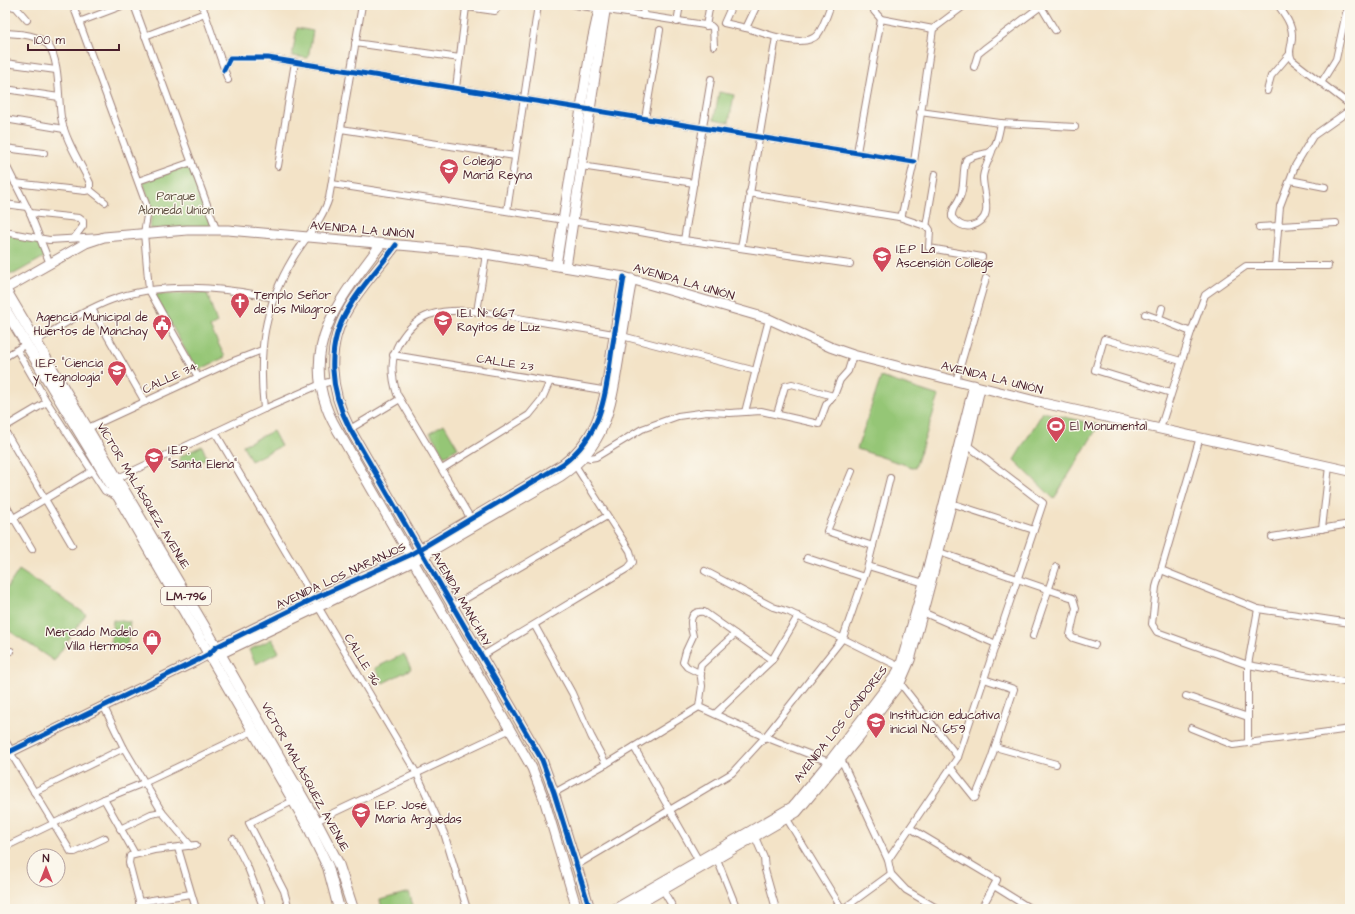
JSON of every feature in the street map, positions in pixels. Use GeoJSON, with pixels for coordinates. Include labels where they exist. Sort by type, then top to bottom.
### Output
{"type":"FeatureCollection","features":[{"type":"Feature","properties":{"kind":"main road","name":"VÍCTOR MALÁSQUEZ AVENUE"},"geometry":{"type":"LineString","coordinates":[[5,289],[26,345],[88,428],[118,478],[215,651],[253,731],[324,856],[332,878],[338,909]]}},
{"type":"Feature","properties":{"kind":"main road","name":"VÍCTOR MALÁSQUEZ AVENUE"},"geometry":{"type":"LineString","coordinates":[[5,309],[119,498],[215,651],[316,821],[338,863],[353,909]]}},
{"type":"Feature","properties":{"kind":"street"},"geometry":{"type":"LineString","coordinates":[[5,5],[15,6],[27,20]]}},
{"type":"Feature","properties":{"kind":"street"},"geometry":{"type":"LineString","coordinates":[[73,5],[147,207],[144,233],[149,290],[198,377]]}},
{"type":"Feature","properties":{"kind":"street"},"geometry":{"type":"LineString","coordinates":[[79,22],[124,5]]}},
{"type":"Feature","properties":{"kind":"street"},"geometry":{"type":"LineString","coordinates":[[134,5],[144,36],[216,229]]}},
{"type":"Feature","properties":{"kind":"street"},"geometry":{"type":"LineString","coordinates":[[202,5],[228,80]]}},
{"type":"Feature","properties":{"kind":"street"},"geometry":{"type":"LineString","coordinates":[[264,409],[261,372],[262,350],[266,323],[274,298],[288,267],[324,210],[332,184],[362,5]]}},
{"type":"Feature","properties":{"kind":"street"},"geometry":{"type":"LineString","coordinates":[[453,5],[495,11],[499,5]]}},
{"type":"Feature","properties":{"kind":"street"},"geometry":{"type":"LineString","coordinates":[[507,211],[538,5]]}},
{"type":"Feature","properties":{"kind":"street"},"geometry":{"type":"LineString","coordinates":[[575,5],[603,7],[643,16],[713,28],[714,46]]}},
{"type":"Feature","properties":{"kind":"street"},"geometry":{"type":"LineString","coordinates":[[643,16],[644,5]]}},
{"type":"Feature","properties":{"kind":"street"},"geometry":{"type":"LineString","coordinates":[[677,22],[680,5]]}},
{"type":"Feature","properties":{"kind":"street"},"geometry":{"type":"LineString","coordinates":[[732,5],[724,23],[776,37],[801,41],[807,41],[818,33],[831,5]]}},
{"type":"Feature","properties":{"kind":"street"},"geometry":{"type":"LineString","coordinates":[[746,28],[757,5]]}},
{"type":"Feature","properties":{"kind":"street"},"geometry":{"type":"LineString","coordinates":[[875,5],[874,12],[881,19],[933,29]]}},
{"type":"Feature","properties":{"kind":"street"},"geometry":{"type":"LineString","coordinates":[[899,217],[902,214],[914,162],[933,29],[965,5]]}},
{"type":"Feature","properties":{"kind":"street"},"geometry":{"type":"LineString","coordinates":[[1278,5],[1291,28],[1293,36],[1289,49],[1289,55],[1292,60],[1350,105]]}},
{"type":"Feature","properties":{"kind":"street"},"geometry":{"type":"LineString","coordinates":[[1321,83],[1336,59],[1346,13],[1350,5]]}},
{"type":"Feature","properties":{"kind":"street"},"geometry":{"type":"LineString","coordinates":[[974,67],[978,54],[1041,6],[1055,30]]}},
{"type":"Feature","properties":{"kind":"street"},"geometry":{"type":"LineString","coordinates":[[561,266],[563,220],[603,7]]}},
{"type":"Feature","properties":{"kind":"street"},"geometry":{"type":"LineString","coordinates":[[456,88],[466,8]]}},
{"type":"Feature","properties":{"kind":"street"},"geometry":{"type":"LineString","coordinates":[[706,26],[709,9]]}},
{"type":"Feature","properties":{"kind":"street"},"geometry":{"type":"LineString","coordinates":[[144,36],[205,13]]}},
{"type":"Feature","properties":{"kind":"street"},"geometry":{"type":"LineString","coordinates":[[857,152],[881,19]]}},
{"type":"Feature","properties":{"kind":"street"},"geometry":{"type":"LineString","coordinates":[[645,119],[660,30]]}},
{"type":"Feature","properties":{"kind":"street"},"geometry":{"type":"LineString","coordinates":[[5,33],[28,35],[42,41],[51,49],[56,70],[64,129],[90,183],[90,190]]}},
{"type":"Feature","properties":{"kind":"street"},"geometry":{"type":"LineString","coordinates":[[741,248],[758,137],[776,37]]}},
{"type":"Feature","properties":{"kind":"street"},"geometry":{"type":"LineString","coordinates":[[355,44],[460,58]]}},
{"type":"Feature","properties":{"kind":"street"},"geometry":{"type":"LineString","coordinates":[[1267,91],[1271,76],[1289,55]]}},
{"type":"Feature","properties":{"kind":"street"},"geometry":{"type":"LineString","coordinates":[[224,70],[229,59],[232,58],[268,58],[914,162]]}},
{"type":"Feature","properties":{"kind":"street"},"geometry":{"type":"LineString","coordinates":[[278,166],[295,62]]}},
{"type":"Feature","properties":{"kind":"street"},"geometry":{"type":"LineString","coordinates":[[5,63],[56,70]]}},
{"type":"Feature","properties":{"kind":"street"},"geometry":{"type":"LineString","coordinates":[[684,240],[711,79]]}},
{"type":"Feature","properties":{"kind":"street"},"geometry":{"type":"LineString","coordinates":[[5,89],[59,97]]}},
{"type":"Feature","properties":{"kind":"street"},"geometry":{"type":"LineString","coordinates":[[561,266],[572,222],[581,166],[585,109]]}},
{"type":"Feature","properties":{"kind":"street"},"geometry":{"type":"LineString","coordinates":[[1275,266],[1280,206],[1295,166],[1314,136],[1350,110]]}},
{"type":"Feature","properties":{"kind":"street"},"geometry":{"type":"LineString","coordinates":[[920,112],[1001,124],[1075,127]]}},
{"type":"Feature","properties":{"kind":"street"},"geometry":{"type":"LineString","coordinates":[[5,119],[64,129]]}},
{"type":"Feature","properties":{"kind":"street"},"geometry":{"type":"LineString","coordinates":[[993,148],[989,152],[972,156],[966,160],[963,174],[962,192],[952,212],[952,217],[967,227],[972,226],[983,219],[986,213],[987,198],[983,178],[993,148],[1001,124]]}},
{"type":"Feature","properties":{"kind":"street"},"geometry":{"type":"LineString","coordinates":[[341,129],[515,156]]}},
{"type":"Feature","properties":{"kind":"street"},"geometry":{"type":"LineString","coordinates":[[5,148],[44,153]]}},
{"type":"Feature","properties":{"kind":"street"},"geometry":{"type":"LineString","coordinates":[[5,162],[8,176],[15,183],[30,213],[50,264]]}},
{"type":"Feature","properties":{"kind":"street"},"geometry":{"type":"LineString","coordinates":[[138,181],[192,162]]}},
{"type":"Feature","properties":{"kind":"street"},"geometry":{"type":"LineString","coordinates":[[581,166],[694,183]]}},
{"type":"Feature","properties":{"kind":"street"},"geometry":{"type":"LineString","coordinates":[[926,227],[935,174]]}},
{"type":"Feature","properties":{"kind":"street"},"geometry":{"type":"LineString","coordinates":[[1290,180],[1325,187]]}},
{"type":"Feature","properties":{"kind":"street"},"geometry":{"type":"LineString","coordinates":[[15,183],[85,191],[90,190],[105,202]]}},
{"type":"Feature","properties":{"kind":"street"},"geometry":{"type":"LineString","coordinates":[[332,184],[572,222],[635,230],[684,240],[850,264]]}},
{"type":"Feature","properties":{"kind":"street"},"geometry":{"type":"LineString","coordinates":[[749,193],[899,217],[926,227],[930,230],[929,248],[982,257]]}},
{"type":"Feature","properties":{"kind":"street"},"geometry":{"type":"LineString","coordinates":[[5,204],[27,207]]}},
{"type":"Feature","properties":{"kind":"street"},"geometry":{"type":"LineString","coordinates":[[30,213],[79,218],[83,221],[83,226],[74,238]]}},
{"type":"Feature","properties":{"kind":"street"},"geometry":{"type":"LineString","coordinates":[[1258,227],[1336,223]]}},
{"type":"Feature","properties":{"kind":"street","name":"AVENIDA LA UNIÓN"},"geometry":{"type":"LineString","coordinates":[[5,289],[86,244],[104,237],[144,233],[216,229],[486,254],[628,278],[768,319],[830,347],[852,355],[1160,429],[1350,470]]}},
{"type":"Feature","properties":{"kind":"street"},"geometry":{"type":"LineString","coordinates":[[5,232],[49,240],[104,237]]}},
{"type":"Feature","properties":{"kind":"street","name":"AVENIDA MANCHAY"},"geometry":{"type":"LineString","coordinates":[[381,244],[343,294],[331,315],[321,353],[321,384],[326,406],[332,420],[528,760],[540,788],[577,909]]}},
{"type":"Feature","properties":{"kind":"street","name":"AVENIDA MANCHAY"},"geometry":{"type":"LineString","coordinates":[[396,245],[352,303],[337,334],[333,352],[333,381],[337,400],[350,429],[537,750],[554,793],[590,909]]}},
{"type":"Feature","properties":{"kind":"street"},"geometry":{"type":"LineString","coordinates":[[477,312],[486,254]]}},
{"type":"Feature","properties":{"kind":"street"},"geometry":{"type":"LineString","coordinates":[[1160,429],[1191,332],[1204,296],[1207,293],[1246,266],[1328,266]]}},
{"type":"Feature","properties":{"kind":"street","name":"AVENIDA LOS NARANJOS"},"geometry":{"type":"LineString","coordinates":[[8,753],[215,651],[412,558],[560,476],[575,465],[585,456],[604,427],[609,411],[610,391],[618,335],[628,278]]}},
{"type":"Feature","properties":{"kind":"street"},"geometry":{"type":"LineString","coordinates":[[956,381],[986,278]]}},
{"type":"Feature","properties":{"kind":"street"},"geometry":{"type":"LineString","coordinates":[[5,357],[92,309],[124,295],[149,290],[228,289],[274,298]]}},
{"type":"Feature","properties":{"kind":"street"},"geometry":{"type":"LineString","coordinates":[[1159,319],[1162,308]]}},
{"type":"Feature","properties":{"kind":"street"},"geometry":{"type":"LineString","coordinates":[[92,309],[145,402]]}},
{"type":"Feature","properties":{"kind":"street"},"geometry":{"type":"LineString","coordinates":[[471,519],[400,399],[393,380],[393,355],[407,331],[426,316],[442,313],[477,312],[618,335],[756,371]]}},
{"type":"Feature","properties":{"kind":"street"},"geometry":{"type":"LineString","coordinates":[[1145,314],[1191,332]]}},
{"type":"Feature","properties":{"kind":"street"},"geometry":{"type":"LineString","coordinates":[[745,412],[768,319]]}},
{"type":"Feature","properties":{"kind":"street"},"geometry":{"type":"LineString","coordinates":[[1171,393],[1095,370],[1104,339],[1181,362]]}},
{"type":"Feature","properties":{"kind":"street"},"geometry":{"type":"LineString","coordinates":[[26,345],[47,402],[105,491],[119,498]]}},
{"type":"Feature","properties":{"kind":"street","name":"CALLE 34"},"geometry":{"type":"LineString","coordinates":[[88,428],[198,377],[262,350]]}},
{"type":"Feature","properties":{"kind":"street","name":"CALLE 23"},"geometry":{"type":"LineString","coordinates":[[393,355],[610,391]]}},
{"type":"Feature","properties":{"kind":"street"},"geometry":{"type":"LineString","coordinates":[[585,456],[596,458],[642,429],[678,416],[707,412],[761,411],[819,424],[826,405],[833,396],[840,380],[848,371],[852,355]]}},
{"type":"Feature","properties":{"kind":"street"},"geometry":{"type":"LineString","coordinates":[[118,478],[264,409],[321,384],[333,381]]}},
{"type":"Feature","properties":{"kind":"street"},"geometry":{"type":"LineString","coordinates":[[442,469],[529,415],[542,399],[550,381]]}},
{"type":"Feature","properties":{"kind":"street"},"geometry":{"type":"LineString","coordinates":[[777,414],[785,386],[792,384],[833,396]]}},
{"type":"Feature","properties":{"kind":"street","name":"AVENIDA LOS CÓNDORES"},"geometry":{"type":"LineString","coordinates":[[630,909],[663,890],[701,864],[792,807],[829,762],[900,667],[939,552],[967,445],[977,386]]}},
{"type":"Feature","properties":{"kind":"street","name":"AVENIDA LOS CÓNDORES"},"geometry":{"type":"LineString","coordinates":[[615,909],[701,864],[717,859],[797,812],[840,760],[900,682],[910,660],[924,582],[977,386]]}},
{"type":"Feature","properties":{"kind":"street","name":"AVENIDA LOS NARANJOS"},"geometry":{"type":"LineString","coordinates":[[422,552],[471,519],[556,469],[577,453],[588,440],[610,391]]}},
{"type":"Feature","properties":{"kind":"street"},"geometry":{"type":"LineString","coordinates":[[350,429],[400,399]]}},
{"type":"Feature","properties":{"kind":"street"},"geometry":{"type":"LineString","coordinates":[[5,427],[47,402]]}},
{"type":"Feature","properties":{"kind":"street"},"geometry":{"type":"LineString","coordinates":[[5,431],[72,545]]}},
{"type":"Feature","properties":{"kind":"street","name":"CALLE 36"},"geometry":{"type":"LineString","coordinates":[[215,432],[417,774],[444,833],[467,909]]}},
{"type":"Feature","properties":{"kind":"street"},"geometry":{"type":"LineString","coordinates":[[1200,437],[1162,570],[1156,586],[1152,624],[1157,632],[1248,665],[1350,683]]}},
{"type":"Feature","properties":{"kind":"street"},"geometry":{"type":"LineString","coordinates":[[888,860],[958,758],[1043,503],[967,445]]}},
{"type":"Feature","properties":{"kind":"street"},"geometry":{"type":"LineString","coordinates":[[482,656],[534,626],[631,566],[633,562],[630,551],[575,465]]}},
{"type":"Feature","properties":{"kind":"street"},"geometry":{"type":"LineString","coordinates":[[1322,529],[1329,466]]}},
{"type":"Feature","properties":{"kind":"street"},"geometry":{"type":"LineString","coordinates":[[5,522],[92,471]]}},
{"type":"Feature","properties":{"kind":"street"},"geometry":{"type":"LineString","coordinates":[[852,471],[827,531],[873,546]]}},
{"type":"Feature","properties":{"kind":"street"},"geometry":{"type":"LineString","coordinates":[[577,865],[732,773],[765,737],[843,638],[868,566],[890,478]]}},
{"type":"Feature","properties":{"kind":"street"},"geometry":{"type":"LineString","coordinates":[[951,503],[1034,530]]}},
{"type":"Feature","properties":{"kind":"street"},"geometry":{"type":"LineString","coordinates":[[5,504],[32,548]]}},
{"type":"Feature","properties":{"kind":"street"},"geometry":{"type":"LineString","coordinates":[[453,606],[607,516]]}},
{"type":"Feature","properties":{"kind":"street"},"geometry":{"type":"LineString","coordinates":[[1272,538],[1350,524]]}},
{"type":"Feature","properties":{"kind":"street"},"geometry":{"type":"LineString","coordinates":[[939,552],[1073,598],[1076,608],[1070,635],[1073,638],[1095,645]]}},
{"type":"Feature","properties":{"kind":"street"},"geometry":{"type":"LineString","coordinates":[[807,558],[864,578]]}},
{"type":"Feature","properties":{"kind":"street"},"geometry":{"type":"LineString","coordinates":[[868,566],[924,582]]}},
{"type":"Feature","properties":{"kind":"street"},"geometry":{"type":"LineString","coordinates":[[1033,636],[1056,566]]}},
{"type":"Feature","properties":{"kind":"street"},"geometry":{"type":"LineString","coordinates":[[1162,570],[1258,610],[1350,622]]}},
{"type":"Feature","properties":{"kind":"street"},"geometry":{"type":"LineString","coordinates":[[705,571],[773,607],[798,616],[900,667]]}},
{"type":"Feature","properties":{"kind":"street"},"geometry":{"type":"LineString","coordinates":[[1248,743],[1248,665],[1258,610]]}},
{"type":"Feature","properties":{"kind":"street"},"geometry":{"type":"LineString","coordinates":[[919,611],[996,644]]}},
{"type":"Feature","properties":{"kind":"street"},"geometry":{"type":"LineString","coordinates":[[701,674],[687,667],[683,662],[693,636],[690,625],[694,613],[698,612],[704,612],[772,660]]}},
{"type":"Feature","properties":{"kind":"street"},"geometry":{"type":"LineString","coordinates":[[715,714],[772,660],[798,616]]}},
{"type":"Feature","properties":{"kind":"street"},"geometry":{"type":"LineString","coordinates":[[534,626],[572,693],[591,736],[606,764]]}},
{"type":"Feature","properties":{"kind":"street"},"geometry":{"type":"LineString","coordinates":[[699,707],[702,686],[701,665],[735,634]]}},
{"type":"Feature","properties":{"kind":"street"},"geometry":{"type":"LineString","coordinates":[[951,768],[973,798],[975,798],[995,747],[1014,689],[984,679]]}},
{"type":"Feature","properties":{"kind":"street"},"geometry":{"type":"LineString","coordinates":[[900,682],[958,758]]}},
{"type":"Feature","properties":{"kind":"street"},"geometry":{"type":"LineString","coordinates":[[1186,696],[1248,717]]}},
{"type":"Feature","properties":{"kind":"street"},"geometry":{"type":"LineString","coordinates":[[104,707],[124,748],[146,782],[162,812],[194,846],[135,854],[129,859],[141,909]]}},
{"type":"Feature","properties":{"kind":"street"},"geometry":{"type":"LineString","coordinates":[[554,793],[606,764],[699,707]]}},
{"type":"Feature","properties":{"kind":"street"},"geometry":{"type":"LineString","coordinates":[[699,707],[765,737],[829,762]]}},
{"type":"Feature","properties":{"kind":"street"},"geometry":{"type":"LineString","coordinates":[[1191,728],[1233,745],[1350,729]]}},
{"type":"Feature","properties":{"kind":"street"},"geometry":{"type":"LineString","coordinates":[[316,821],[511,729]]}},
{"type":"Feature","properties":{"kind":"street"},"geometry":{"type":"LineString","coordinates":[[5,847],[104,799],[146,782],[253,731]]}},
{"type":"Feature","properties":{"kind":"street"},"geometry":{"type":"LineString","coordinates":[[5,743],[8,753],[71,852],[105,838]]}},
{"type":"Feature","properties":{"kind":"street"},"geometry":{"type":"LineString","coordinates":[[634,747],[701,864]]}},
{"type":"Feature","properties":{"kind":"street"},"geometry":{"type":"LineString","coordinates":[[995,747],[1056,764]]}},
{"type":"Feature","properties":{"kind":"street"},"geometry":{"type":"LineString","coordinates":[[34,792],[124,748]]}},
{"type":"Feature","properties":{"kind":"street"},"geometry":{"type":"LineString","coordinates":[[840,760],[888,860],[891,874],[906,890],[938,909]]}},
{"type":"Feature","properties":{"kind":"street"},"geometry":{"type":"LineString","coordinates":[[104,799],[135,854]]}},
{"type":"Feature","properties":{"kind":"street"},"geometry":{"type":"LineString","coordinates":[[289,909],[281,886],[249,823],[293,801]]}},
{"type":"Feature","properties":{"kind":"street"},"geometry":{"type":"LineString","coordinates":[[120,829],[151,814],[162,812]]}},
{"type":"Feature","properties":{"kind":"street"},"geometry":{"type":"LineString","coordinates":[[787,819],[843,909],[891,874]]}},
{"type":"Feature","properties":{"kind":"street"},"geometry":{"type":"LineString","coordinates":[[910,828],[997,880],[980,909]]}},
{"type":"Feature","properties":{"kind":"street"},"geometry":{"type":"LineString","coordinates":[[755,837],[764,858],[765,870],[776,909]]}},
{"type":"Feature","properties":{"kind":"street"},"geometry":{"type":"LineString","coordinates":[[233,839],[248,868],[264,909]]}},
{"type":"Feature","properties":{"kind":"street"},"geometry":{"type":"LineString","coordinates":[[178,848],[196,909]]}},
{"type":"Feature","properties":{"kind":"street"},"geometry":{"type":"LineString","coordinates":[[717,859],[737,909]]}},
{"type":"Feature","properties":{"kind":"street"},"geometry":{"type":"LineString","coordinates":[[994,886],[1032,909]]}},
{"type":"Feature","properties":{"kind":"street"},"geometry":{"type":"LineString","coordinates":[[663,890],[674,909]]}},
{"type":"Feature","properties":{"kind":"street"},"geometry":{"type":"LineString","coordinates":[[139,902],[191,894]]}},
{"type":"Feature","properties":{"kind":"street"},"geometry":{"type":"LineString","coordinates":[[850,905],[856,909]]}},
{"type":"Feature","properties":{"kind":"green space"},"geometry":{"type":"Polygon","coordinates":[[[297,28],[313,31],[308,58],[292,56],[297,28]]]}},
{"type":"Feature","properties":{"kind":"green space"},"geometry":{"type":"Polygon","coordinates":[[[719,92],[734,95],[729,122],[714,119],[719,92]]]}},
{"type":"Feature","properties":{"kind":"green space","name":"Parque Alameda Union"},"geometry":{"type":"Polygon","coordinates":[[[188,166],[210,218],[211,227],[150,229],[152,209],[143,182],[188,166]]]}},
{"type":"Feature","properties":{"kind":"green space"},"geometry":{"type":"Polygon","coordinates":[[[5,235],[38,238],[46,256],[14,274],[5,272],[5,235]]]}},
{"type":"Feature","properties":{"kind":"green space"},"geometry":{"type":"Polygon","coordinates":[[[207,293],[217,323],[210,327],[225,357],[197,371],[154,294],[207,293]]]}},
{"type":"Feature","properties":{"kind":"green space"},"geometry":{"type":"Polygon","coordinates":[[[881,377],[939,396],[915,468],[857,449],[881,377]]]}},
{"type":"Feature","properties":{"kind":"green space","name":"El Monumental"},"geometry":{"type":"Polygon","coordinates":[[[1043,412],[1099,425],[1054,499],[1014,460],[1043,412]]]}},
{"type":"Feature","properties":{"kind":"green space"},"geometry":{"type":"Polygon","coordinates":[[[444,424],[458,448],[444,456],[430,432],[444,424]]]}},
{"type":"Feature","properties":{"kind":"green space"},"geometry":{"type":"Polygon","coordinates":[[[273,431],[281,446],[251,461],[243,445],[273,431]]]}},
{"type":"Feature","properties":{"kind":"green space"},"geometry":{"type":"Polygon","coordinates":[[[202,446],[207,458],[184,468],[179,457],[202,446]]]}},
{"type":"Feature","properties":{"kind":"green space"},"geometry":{"type":"Polygon","coordinates":[[[19,570],[86,614],[54,661],[5,628],[5,591],[19,570]]]}},
{"type":"Feature","properties":{"kind":"green space"},"geometry":{"type":"Polygon","coordinates":[[[113,620],[130,622],[127,648],[110,647],[113,620]]]}},
{"type":"Feature","properties":{"kind":"green space"},"geometry":{"type":"Polygon","coordinates":[[[272,639],[279,652],[256,664],[249,650],[272,639]]]}},
{"type":"Feature","properties":{"kind":"green space"},"geometry":{"type":"Polygon","coordinates":[[[404,654],[411,669],[383,683],[375,668],[404,654]]]}},
{"type":"Feature","properties":{"kind":"green space"},"geometry":{"type":"Polygon","coordinates":[[[409,892],[414,909],[382,909],[380,900],[409,892]]]}},
{"type":"Feature","properties":{"kind":"cycle path"},"geometry":{"type":"LineString","coordinates":[[224,70],[230,58],[268,58],[914,162]]}},
{"type":"Feature","properties":{"kind":"cycle path"},"geometry":{"type":"LineString","coordinates":[[396,245],[359,292],[348,309],[341,324],[336,338],[333,354],[333,369],[338,400],[350,429],[542,760],[554,793],[590,909]]}},
{"type":"Feature","properties":{"kind":"cycle path"},"geometry":{"type":"LineString","coordinates":[[5,754],[196,661],[209,654],[216,647],[313,599],[410,555],[563,464],[587,440],[600,412],[607,382],[624,277]]}},
{"type":"Feature","properties":{"kind":"place","name":"Colegio Maria Reyna"},"geometry":{"type":"Point","coordinates":[449,185]}},
{"type":"Feature","properties":{"kind":"place","name":"I.E.P La Ascensión College"},"geometry":{"type":"Point","coordinates":[882,273]}},
{"type":"Feature","properties":{"kind":"place","name":"Templo Señor de los Milagros"},"geometry":{"type":"Point","coordinates":[240,319]}},
{"type":"Feature","properties":{"kind":"place","name":"I.E.I. N° 667 Rayitos de Luz"},"geometry":{"type":"Point","coordinates":[443,337]}},
{"type":"Feature","properties":{"kind":"place","name":"Agencia Municipal de Huertos de Manchay"},"geometry":{"type":"Point","coordinates":[162,341]}},
{"type":"Feature","properties":{"kind":"place","name":"I.E.P. \"Ciencia y Tegnología\""},"geometry":{"type":"Point","coordinates":[117,387]}},
{"type":"Feature","properties":{"kind":"place","name":"El Monumental"},"geometry":{"type":"Point","coordinates":[1056,443]}},
{"type":"Feature","properties":{"kind":"place","name":"I.E.P. \"Santa Elena\""},"geometry":{"type":"Point","coordinates":[154,474]}},
{"type":"Feature","properties":{"kind":"place","name":"Mercado Modelo Villa Hermosa"},"geometry":{"type":"Point","coordinates":[152,656]}},
{"type":"Feature","properties":{"kind":"place","name":"Institución educativa inicial No. 659"},"geometry":{"type":"Point","coordinates":[876,739]}},
{"type":"Feature","properties":{"kind":"place","name":"I.E.P. José María Arguedas"},"geometry":{"type":"Point","coordinates":[361,829]}}]}
